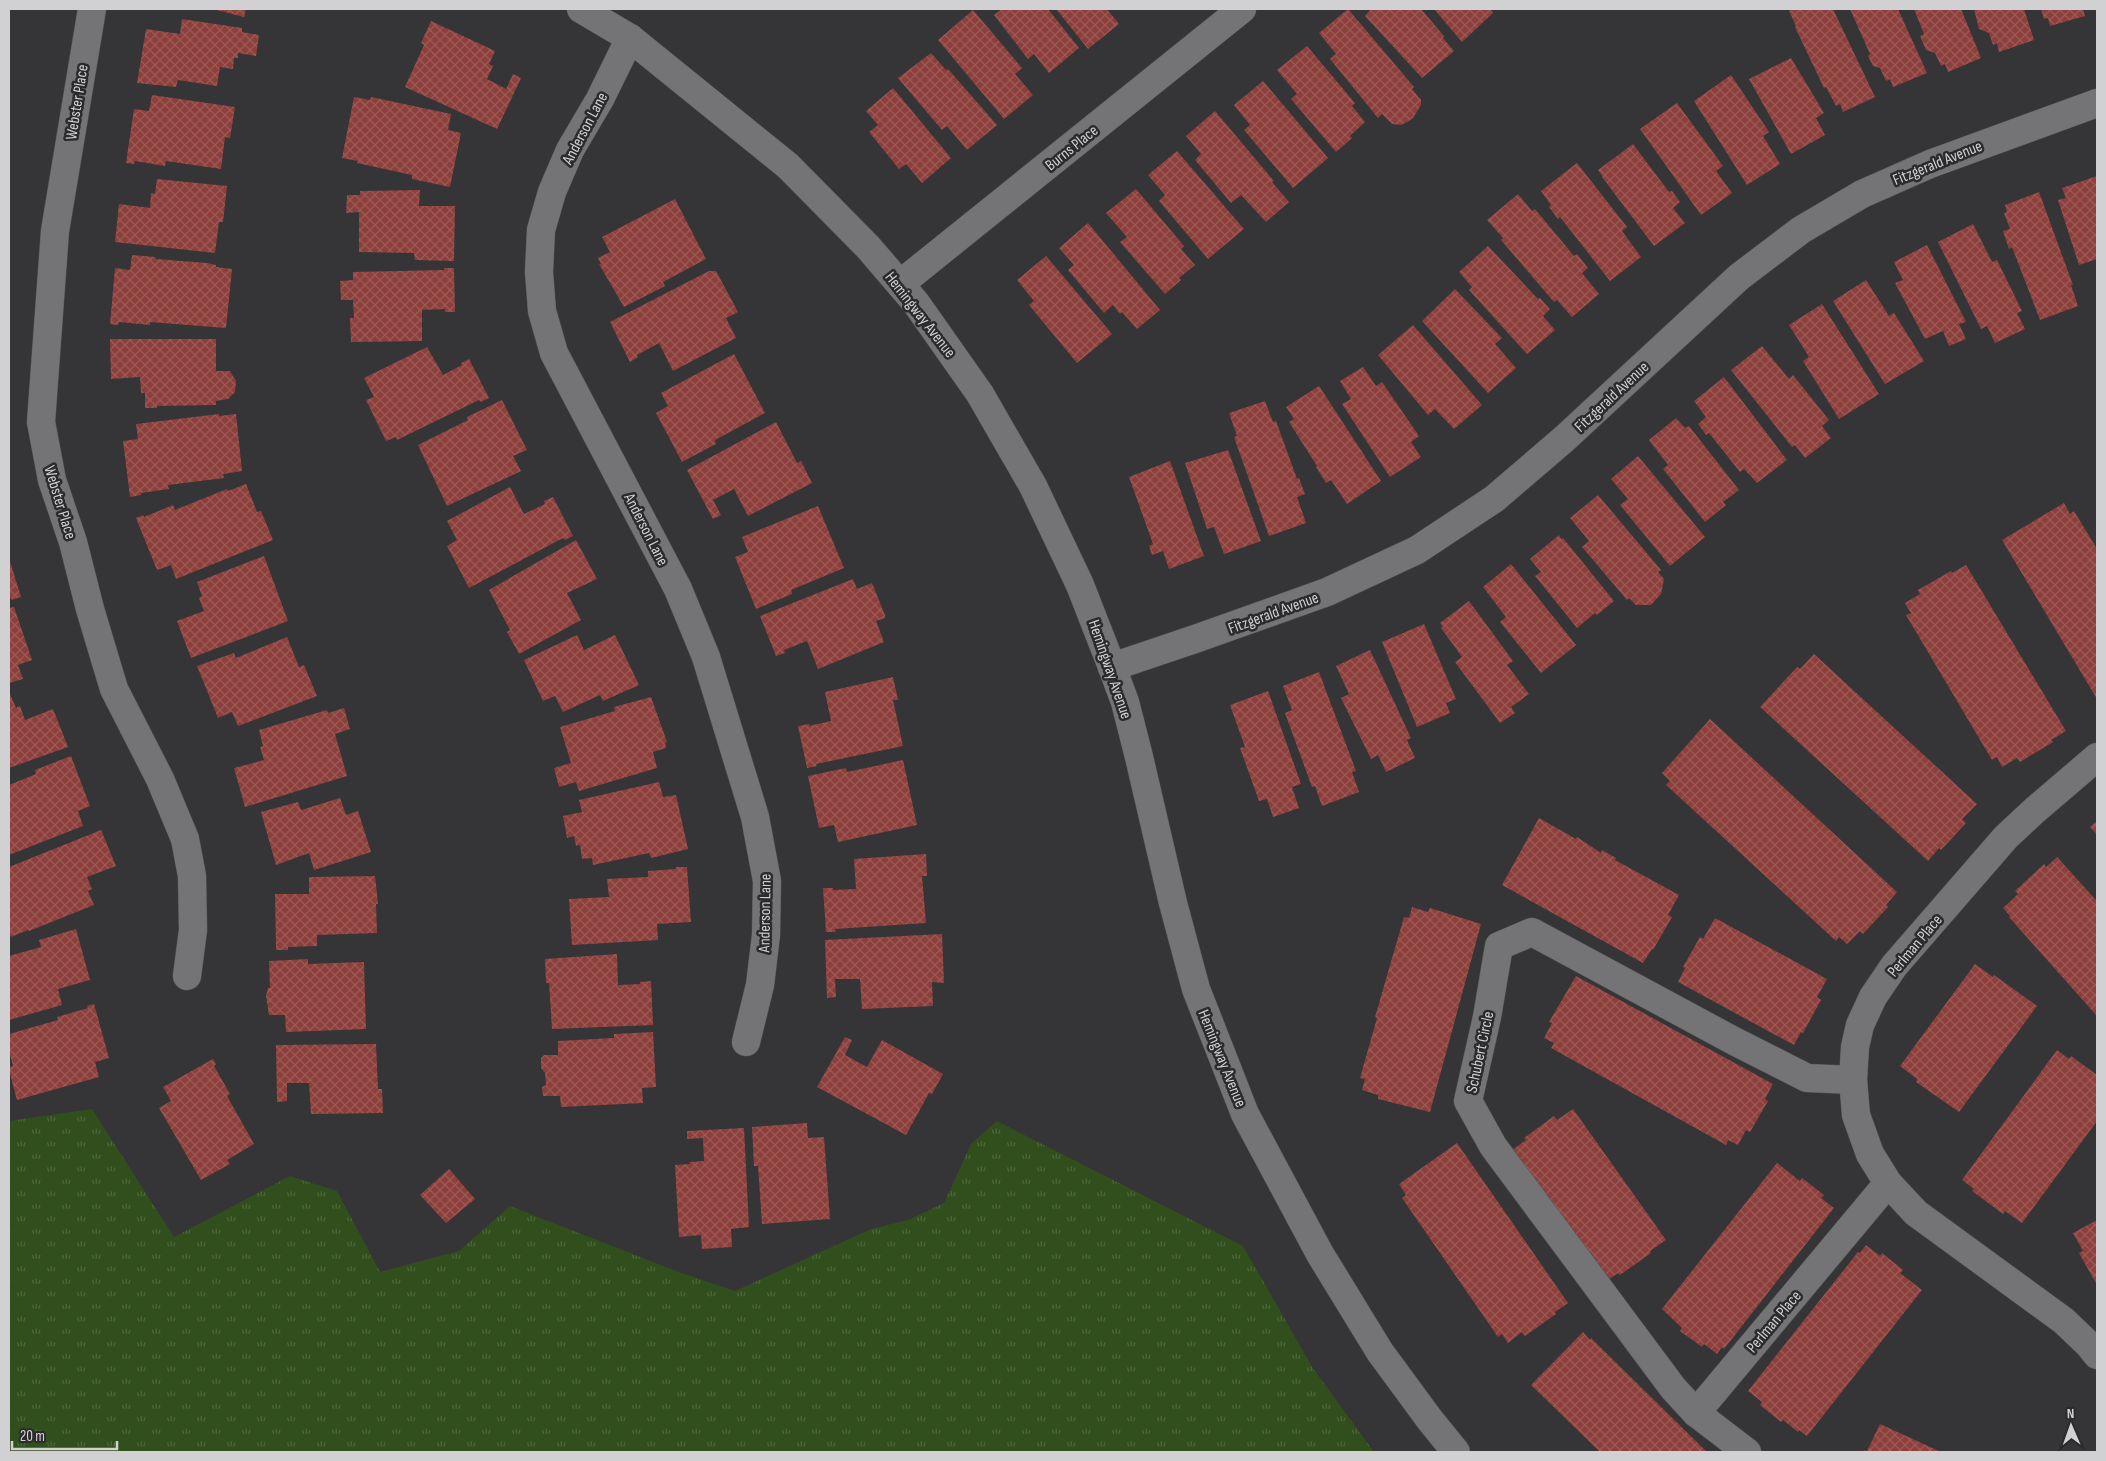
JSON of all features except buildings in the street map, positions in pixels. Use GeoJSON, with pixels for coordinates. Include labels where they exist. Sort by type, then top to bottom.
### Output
{"type":"FeatureCollection","features":[{"type":"Feature","properties":{"kind":"street","name":"Webster Place"},"geometry":{"type":"LineString","coordinates":[[92,9],[55,231],[41,422],[52,480],[73,542],[90,609],[114,689],[160,779],[185,839],[192,876],[193,912],[193,930],[187,976]]}},
{"type":"Feature","properties":{"kind":"street","name":"Hemingway Avenue"},"geometry":{"type":"LineString","coordinates":[[581,9],[630,38],[788,166],[868,247],[900,284],[916,303],[980,394],[1033,486],[1080,585],[1112,667],[1137,748],[1173,903],[1196,989],[1245,1114],[1320,1254],[1380,1352],[1456,1452]]}},
{"type":"Feature","properties":{"kind":"street","name":"Burns Place"},"geometry":{"type":"LineString","coordinates":[[900,284],[1242,9]]}},
{"type":"Feature","properties":{"kind":"street","name":"Anderson Lane"},"geometry":{"type":"LineString","coordinates":[[630,38],[600,99],[570,150],[552,192],[542,230],[539,272],[542,311],[554,353],[678,589],[706,657],[756,817],[767,881],[766,935],[760,986],[746,1042]]}},
{"type":"Feature","properties":{"kind":"street","name":"Fitzgerald Avenue"},"geometry":{"type":"LineString","coordinates":[[1112,667],[1327,592],[1417,550],[1494,499],[1564,440],[1739,277],[1801,230],[1862,194],[1930,164],[2097,103]]}},
{"type":"Feature","properties":{"kind":"street","name":"Perlman Place"},"geometry":{"type":"LineString","coordinates":[[2095,1346],[2064,1321],[1916,1213],[1888,1183],[1870,1154],[1856,1115],[1854,1080],[1855,1046],[1860,1025],[1873,997],[1894,966],[2006,838],[2035,810],[2097,757]]}},
{"type":"Feature","properties":{"kind":"street","name":"Schubert Circle"},"geometry":{"type":"LineString","coordinates":[[1747,1452],[1696,1413],[1673,1388],[1493,1146],[1468,1101],[1487,1017],[1499,946],[1532,932],[1734,1042],[1807,1078],[1854,1080]]}},
{"type":"Feature","properties":{"kind":"street","name":"Perlman Place"},"geometry":{"type":"LineString","coordinates":[[1696,1413],[1888,1183]]}},
{"type":"Feature","properties":{"kind":"green space"},"geometry":{"type":"Polygon","coordinates":[[[92,1109],[174,1237],[290,1176],[337,1191],[380,1272],[459,1251],[510,1206],[676,1271],[735,1291],[871,1229],[908,1220],[944,1203],[971,1144],[997,1121],[1243,1246],[1312,1367],[1374,1452],[9,1452],[9,1121],[92,1109]]]}}]}
